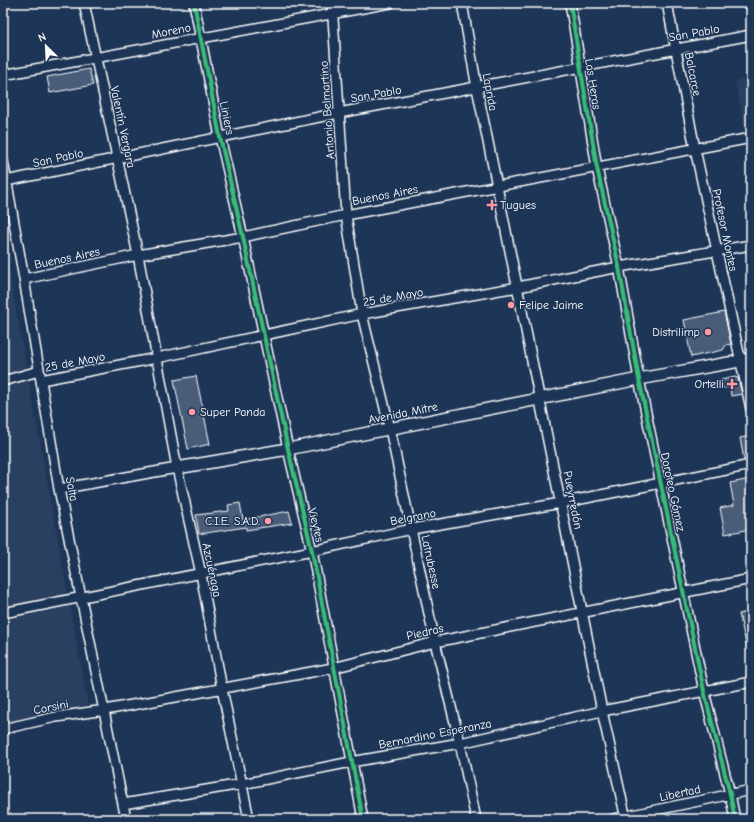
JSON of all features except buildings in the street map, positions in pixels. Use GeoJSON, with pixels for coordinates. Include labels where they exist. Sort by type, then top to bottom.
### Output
{"type":"FeatureCollection","features":[{"type":"Feature","properties":{"kind":"main road","name":"Avenida Mitre"},"geometry":{"type":"LineString","coordinates":[[177,468],[288,449],[639,379],[746,360]]}},
{"type":"Feature","properties":{"kind":"street","name":"Valentín Vergara"},"geometry":{"type":"LineString","coordinates":[[84,3],[138,255]]}},
{"type":"Feature","properties":{"kind":"street","name":"Liniers"},"geometry":{"type":"LineString","coordinates":[[194,3],[220,136],[243,237]]}},
{"type":"Feature","properties":{"kind":"street","name":"Antonio Belmartino"},"geometry":{"type":"LineString","coordinates":[[332,3],[346,215]]}},
{"type":"Feature","properties":{"kind":"street","name":"Moreno"},"geometry":{"type":"LineString","coordinates":[[3,75],[390,3]]}},
{"type":"Feature","properties":{"kind":"street","name":"Laprida"},"geometry":{"type":"LineString","coordinates":[[462,3],[476,88],[497,186]]}},
{"type":"Feature","properties":{"kind":"street","name":"Las Heras"},"geometry":{"type":"LineString","coordinates":[[570,3],[597,168]]}},
{"type":"Feature","properties":{"kind":"street","name":"Balcarce"},"geometry":{"type":"LineString","coordinates":[[667,3],[696,149]]}},
{"type":"Feature","properties":{"kind":"street","name":"San Pablo"},"geometry":{"type":"LineString","coordinates":[[6,181],[220,136],[476,88],[580,66],[751,35]]}},
{"type":"Feature","properties":{"kind":"street","name":"Buenos Aires"},"geometry":{"type":"LineString","coordinates":[[24,279],[138,255],[243,237],[346,215],[751,138]]}},
{"type":"Feature","properties":{"kind":"street","name":"Profesor Montes"},"geometry":{"type":"LineString","coordinates":[[696,149],[717,251],[746,360],[751,409]]}},
{"type":"Feature","properties":{"kind":"street","name":"Salta"},"geometry":{"type":"LineString","coordinates":[[3,161],[59,489],[126,819]]}},
{"type":"Feature","properties":{"kind":"street","name":"Doroteo Gómez"},"geometry":{"type":"LineString","coordinates":[[597,168],[619,267],[639,379],[683,592],[704,691],[735,819]]}},
{"type":"Feature","properties":{"kind":"street","name":"Pueyrredón"},"geometry":{"type":"LineString","coordinates":[[497,186],[602,711],[626,818]]}},
{"type":"Feature","properties":{"kind":"street","name":"Latrubesse"},"geometry":{"type":"LineString","coordinates":[[346,215],[362,314],[390,429],[435,642],[460,743],[476,819]]}},
{"type":"Feature","properties":{"kind":"street","name":"Vieytes"},"geometry":{"type":"LineString","coordinates":[[243,237],[288,449],[312,551],[333,668],[363,819]]}},
{"type":"Feature","properties":{"kind":"street","name":"25 de Mayo"},"geometry":{"type":"LineString","coordinates":[[3,381],[157,358],[362,314],[518,287],[619,267],[751,245]]}},
{"type":"Feature","properties":{"kind":"street","name":"Azcuénaga"},"geometry":{"type":"LineString","coordinates":[[138,255],[177,468],[201,574],[222,689],[249,819]]}},
{"type":"Feature","properties":{"kind":"street","name":"Belgrano"},"geometry":{"type":"LineString","coordinates":[[3,613],[201,574],[412,529],[751,466]]}},
{"type":"Feature","properties":{"kind":"street","name":"Avenida Mitre"},"geometry":{"type":"LineString","coordinates":[[59,489],[177,468]]}},
{"type":"Feature","properties":{"kind":"street","name":"Piedras"},"geometry":{"type":"LineString","coordinates":[[104,710],[333,668],[435,642],[751,579]]}},
{"type":"Feature","properties":{"kind":"street","name":"Bernardino Esperanza"},"geometry":{"type":"LineString","coordinates":[[123,804],[242,784],[351,762],[460,743],[602,711],[751,682]]}},
{"type":"Feature","properties":{"kind":"street","name":"Corsini"},"geometry":{"type":"LineString","coordinates":[[3,729],[56,717],[104,710]]}},
{"type":"Feature","properties":{"kind":"street","name":"Libertad"},"geometry":{"type":"LineString","coordinates":[[613,819],[626,818],[751,790]]}},
{"type":"Feature","properties":{"kind":"shaded area"},"geometry":{"type":"Polygon","coordinates":[[[751,78],[751,129],[745,130],[735,81],[751,78]]]}},
{"type":"Feature","properties":{"kind":"shaded area"},"geometry":{"type":"Polygon","coordinates":[[[3,239],[88,705],[3,723],[3,239]]]}},
{"type":"Feature","properties":{"kind":"cycle path"},"geometry":{"type":"LineString","coordinates":[[194,3],[220,137],[288,449],[312,551],[363,819]]}},
{"type":"Feature","properties":{"kind":"cycle path"},"geometry":{"type":"LineString","coordinates":[[570,3],[597,168],[619,267],[639,379],[704,691],[735,819]]}},
{"type":"Feature","properties":{"kind":"place","name":"Tugues"},"geometry":{"type":"Point","coordinates":[492,205]}},
{"type":"Feature","properties":{"kind":"place","name":"Felipe Jaime"},"geometry":{"type":"Point","coordinates":[511,305]}},
{"type":"Feature","properties":{"kind":"place","name":"Distrilimp"},"geometry":{"type":"Point","coordinates":[708,332]}},
{"type":"Feature","properties":{"kind":"place","name":"Ortelli"},"geometry":{"type":"Point","coordinates":[732,384]}},
{"type":"Feature","properties":{"kind":"place","name":"Super Panda"},"geometry":{"type":"Point","coordinates":[192,412]}},
{"type":"Feature","properties":{"kind":"place","name":"C.I.E. S.A.D."},"geometry":{"type":"Point","coordinates":[268,521]}}]}
